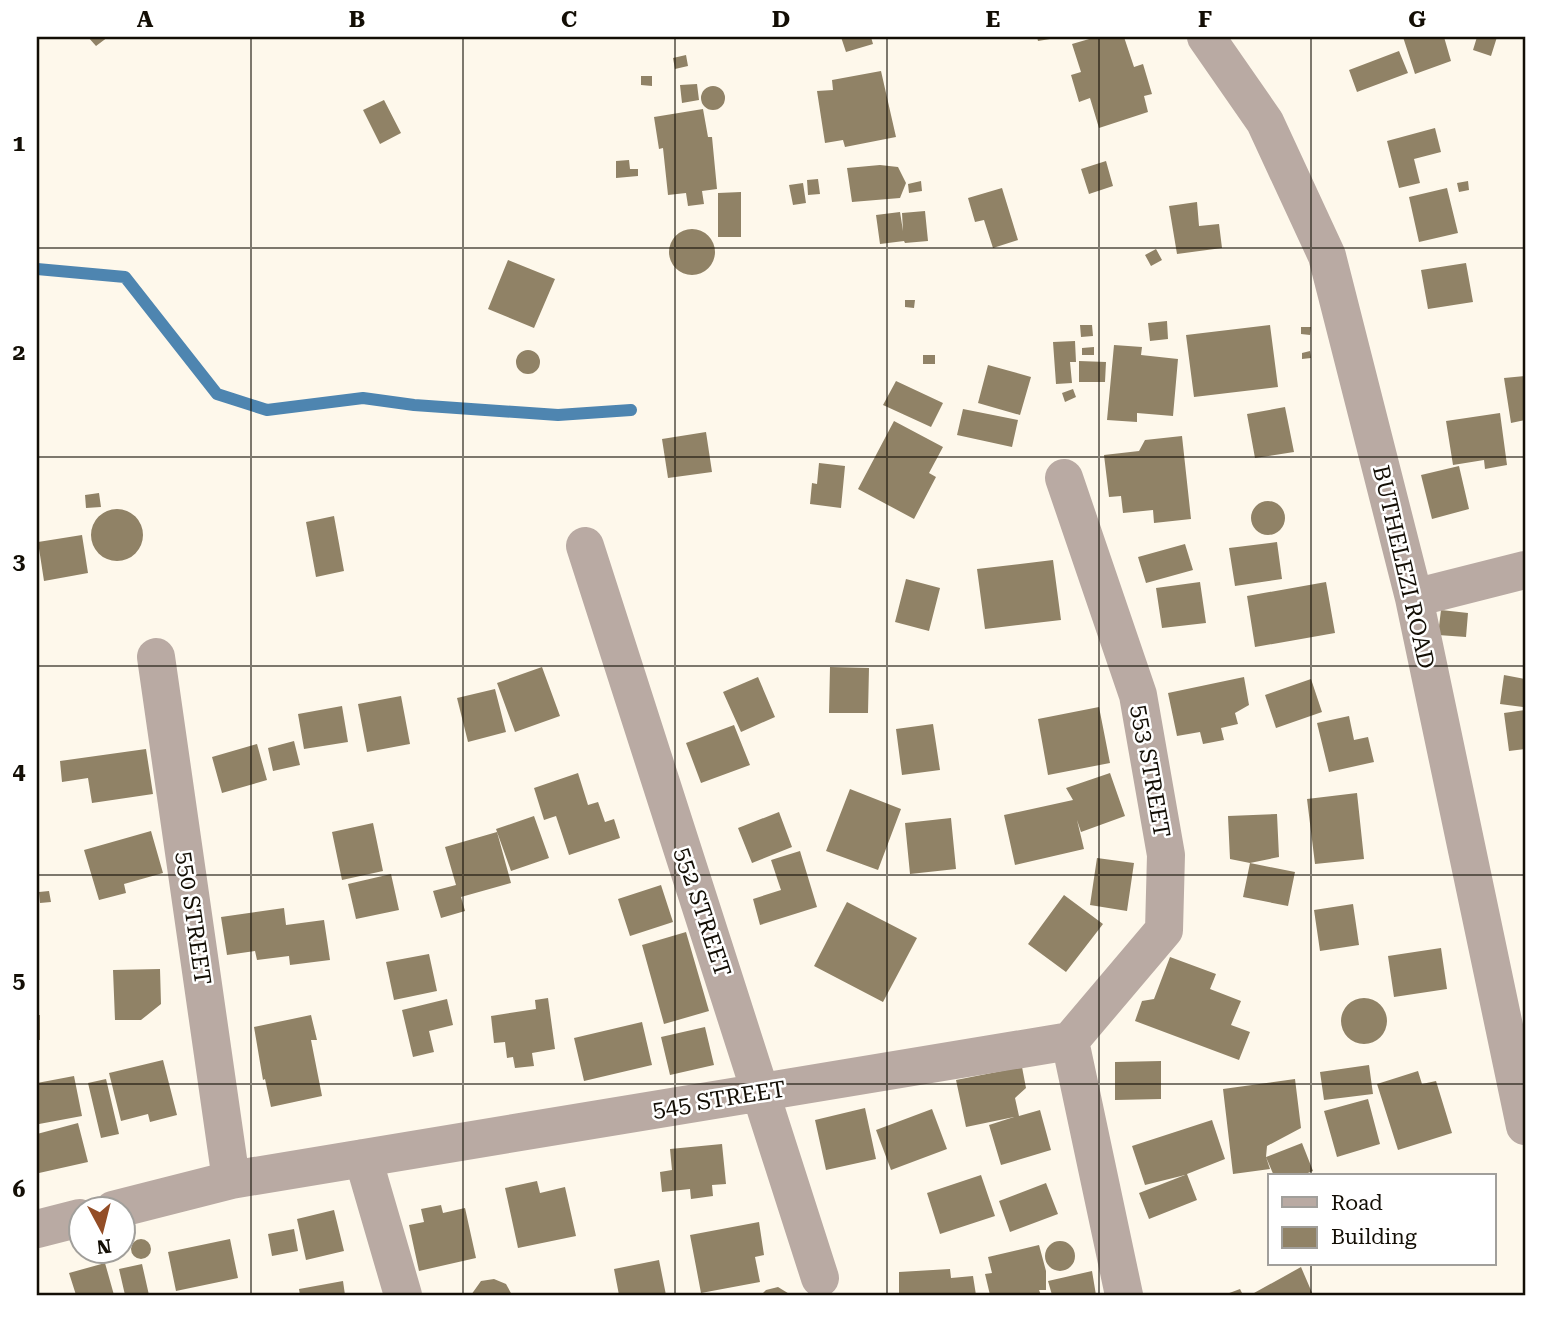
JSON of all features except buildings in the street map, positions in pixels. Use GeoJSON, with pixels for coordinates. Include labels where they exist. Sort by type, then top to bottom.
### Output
{"type":"FeatureCollection","features":[{"type":"Feature","properties":{"kind":"street","name":"BUTHELEZI ROAD"},"geometry":{"type":"LineString","coordinates":[[1206,37],[1265,122],[1327,256],[1414,598],[1525,1126]]}},
{"type":"Feature","properties":{"kind":"street","name":"553 STREET"},"geometry":{"type":"LineString","coordinates":[[1064,478],[1138,695],[1166,855],[1164,930],[1070,1041]]}},
{"type":"Feature","properties":{"kind":"street","name":"552 STREET"},"geometry":{"type":"LineString","coordinates":[[585,546],[820,1278]]}},
{"type":"Feature","properties":{"kind":"street"},"geometry":{"type":"LineString","coordinates":[[1414,598],[1525,570]]}},
{"type":"Feature","properties":{"kind":"street","name":"550 STREET"},"geometry":{"type":"LineString","coordinates":[[156,657],[231,1180]]}},
{"type":"Feature","properties":{"kind":"street"},"geometry":{"type":"LineString","coordinates":[[1070,1041],[1124,1295]]}},
{"type":"Feature","properties":{"kind":"street","name":"545 STREET"},"geometry":{"type":"LineString","coordinates":[[136,1203],[231,1180],[1070,1041]]}},
{"type":"Feature","properties":{"kind":"street"},"geometry":{"type":"LineString","coordinates":[[363,1158],[403,1295]]}},
{"type":"Feature","properties":{"kind":"street"},"geometry":{"type":"LineString","coordinates":[[37,1229],[66,1222]]}},
{"type":"Feature","properties":{"kind":"waterway"},"geometry":{"type":"LineString","coordinates":[[37,269],[125,277],[217,394],[267,410],[363,398],[414,405],[558,415],[631,410]]}}]}
